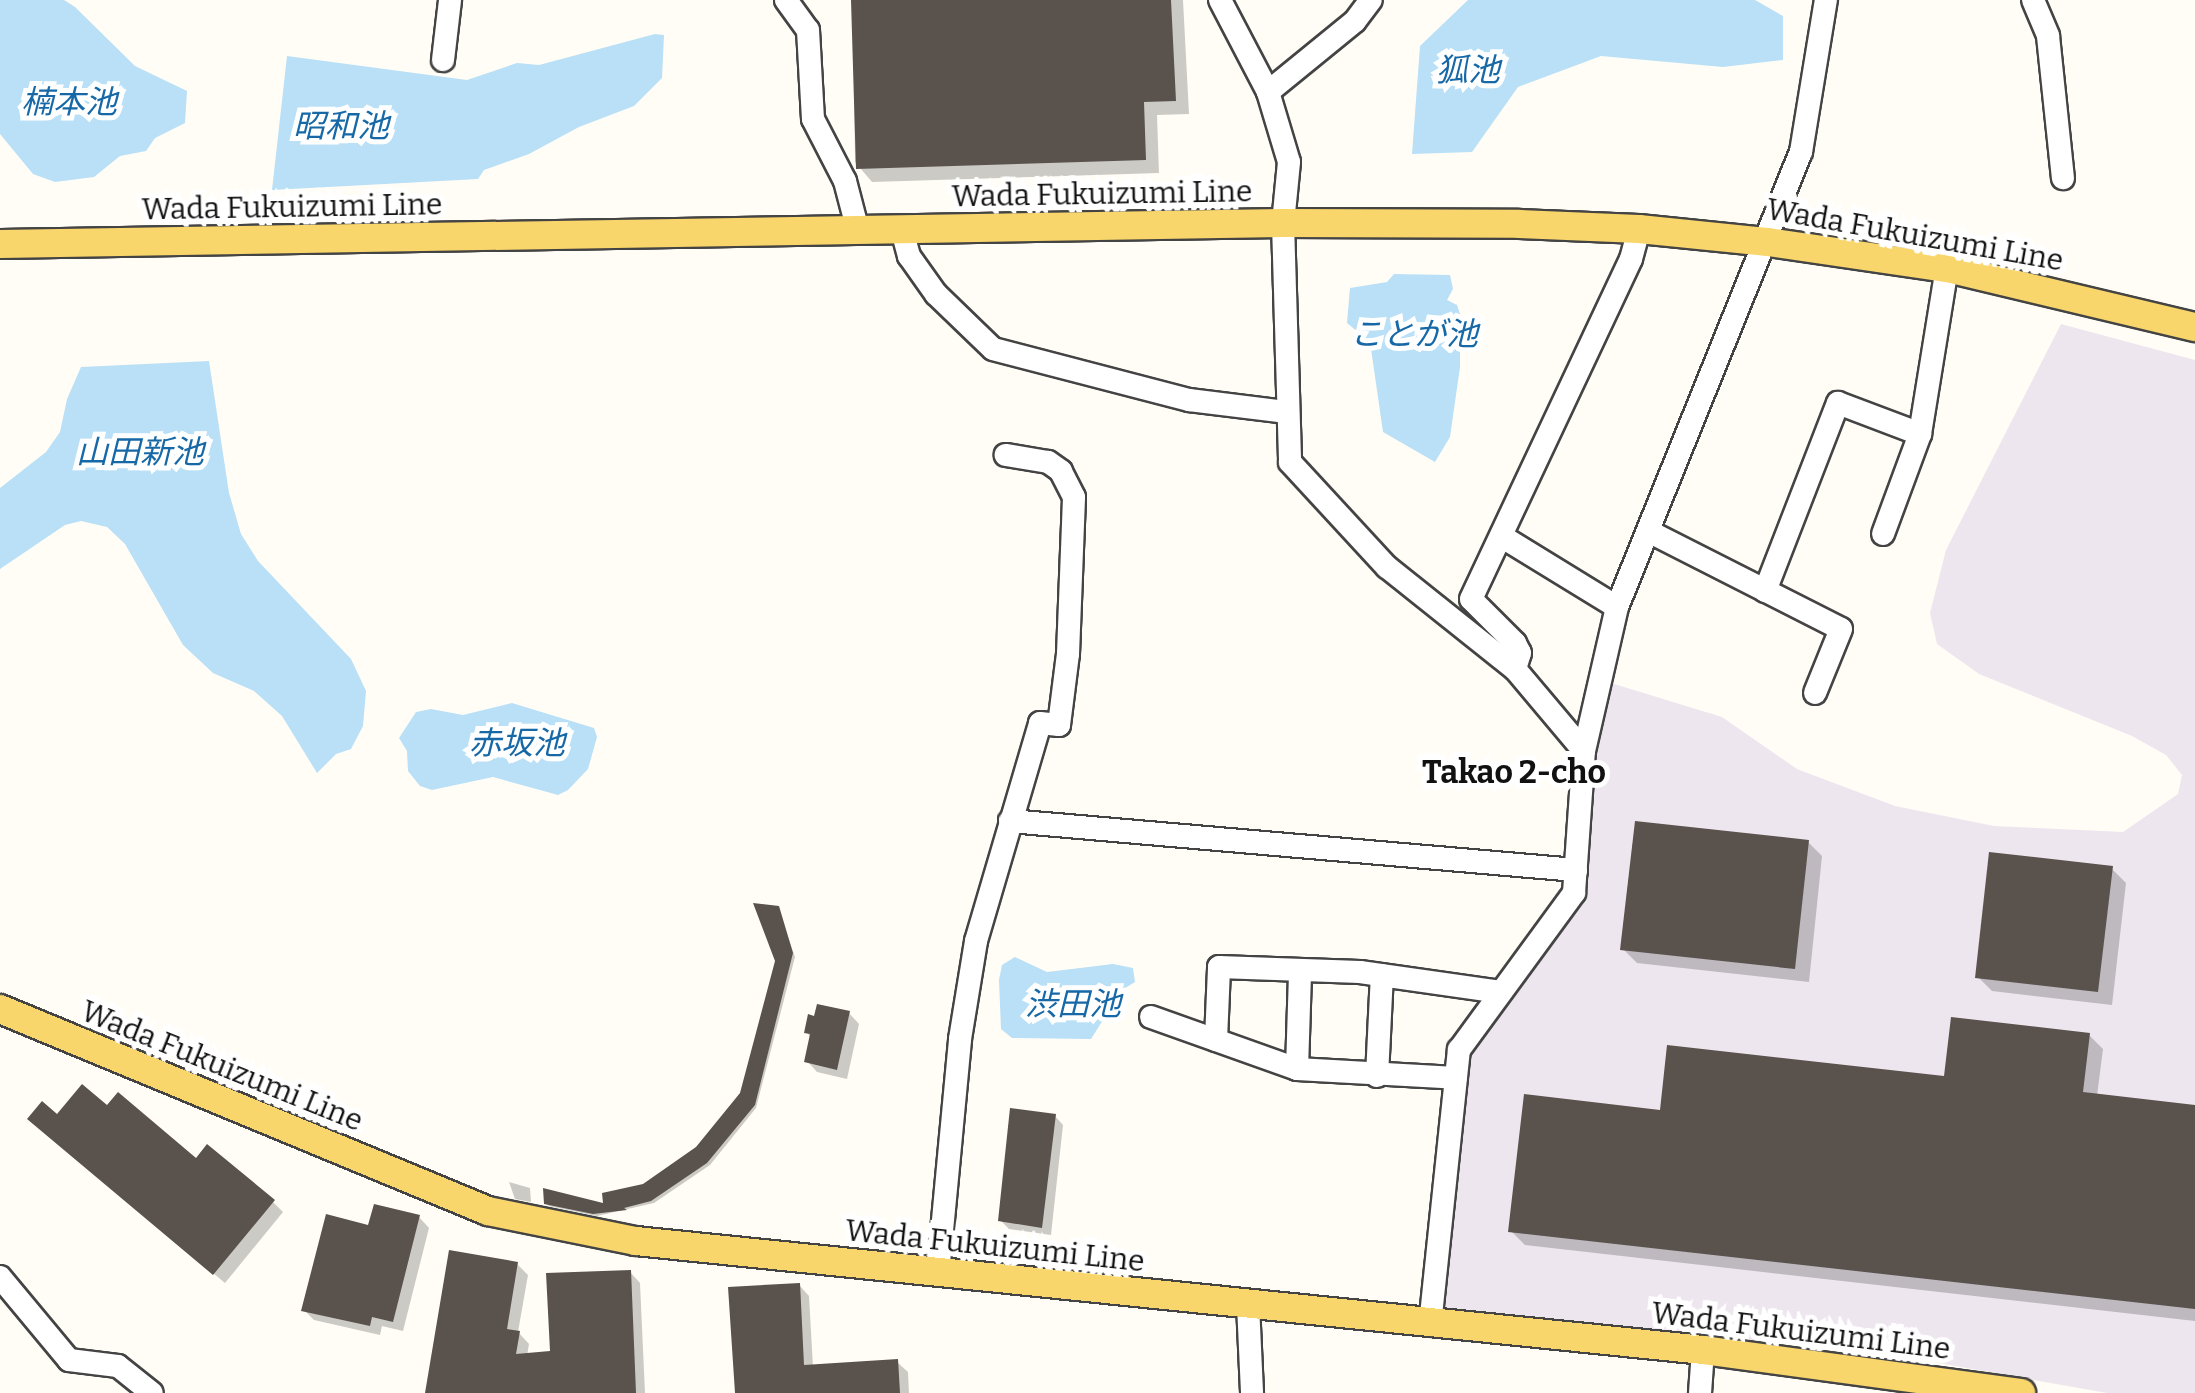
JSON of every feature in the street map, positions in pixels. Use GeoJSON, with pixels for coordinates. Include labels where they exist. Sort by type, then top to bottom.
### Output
{"type":"FeatureCollection","features":[{"type":"Feature","properties":{"kind":"main road","name":"Wada Fukuizumi Line"},"geometry":{"type":"LineString","coordinates":[[0,244],[1284,223],[1639,229],[1768,242],[1947,268],[2195,327]]}},
{"type":"Feature","properties":{"kind":"main road","name":"Wada Fukuizumi Line"},"geometry":{"type":"LineString","coordinates":[[0,1010],[488,1212],[636,1241],[1702,1350],[2021,1393]]}},
{"type":"Feature","properties":{"kind":"street"},"geometry":{"type":"LineString","coordinates":[[443,60],[450,0]]}},
{"type":"Feature","properties":{"kind":"street"},"geometry":{"type":"LineString","coordinates":[[786,0],[808,30],[813,118],[845,181],[858,231]]}},
{"type":"Feature","properties":{"kind":"street"},"geometry":{"type":"LineString","coordinates":[[1220,0],[1268,92],[1284,132],[1289,162],[1284,223],[1290,462],[1386,568],[1515,669],[1584,751]]}},
{"type":"Feature","properties":{"kind":"street"},"geometry":{"type":"LineString","coordinates":[[1268,92],[1356,21],[1370,0]]}},
{"type":"Feature","properties":{"kind":"street"},"geometry":{"type":"LineString","coordinates":[[1430,1325],[1459,1050],[1574,892],[1584,751],[1617,608],[1802,152],[1825,0]]}},
{"type":"Feature","properties":{"kind":"street"},"geometry":{"type":"LineString","coordinates":[[2034,0],[2048,36],[2063,178]]}},
{"type":"Feature","properties":{"kind":"street"},"geometry":{"type":"LineString","coordinates":[[1515,669],[1520,653],[1514,643],[1471,599],[1631,259],[1639,229]]}},
{"type":"Feature","properties":{"kind":"street"},"geometry":{"type":"LineString","coordinates":[[902,230],[910,256],[936,294],[994,349],[1189,400],[1287,412]]}},
{"type":"Feature","properties":{"kind":"street"},"geometry":{"type":"LineString","coordinates":[[1883,534],[1920,434],[1947,268]]}},
{"type":"Feature","properties":{"kind":"street"},"geometry":{"type":"LineString","coordinates":[[1765,591],[1838,403],[1920,434]]}},
{"type":"Feature","properties":{"kind":"street"},"geometry":{"type":"LineString","coordinates":[[938,1272],[960,1038],[976,941],[1040,723],[1059,725],[1068,654],[1074,497],[1061,471],[1048,462],[1006,455]]}},
{"type":"Feature","properties":{"kind":"street"},"geometry":{"type":"LineString","coordinates":[[1650,532],[1841,630],[1814,693]]}},
{"type":"Feature","properties":{"kind":"street"},"geometry":{"type":"LineString","coordinates":[[1501,536],[1617,608]]}},
{"type":"Feature","properties":{"kind":"street"},"geometry":{"type":"LineString","coordinates":[[1010,821],[1576,870]]}},
{"type":"Feature","properties":{"kind":"street"},"geometry":{"type":"LineString","coordinates":[[1216,1040],[1219,967],[1382,975],[1501,992]]}},
{"type":"Feature","properties":{"kind":"street"},"geometry":{"type":"LineString","coordinates":[[1296,1070],[1300,970]]}},
{"type":"Feature","properties":{"kind":"street"},"geometry":{"type":"LineString","coordinates":[[1377,1076],[1382,975]]}},
{"type":"Feature","properties":{"kind":"street"},"geometry":{"type":"LineString","coordinates":[[1151,1017],[1296,1070],[1456,1078]]}},
{"type":"Feature","properties":{"kind":"street"},"geometry":{"type":"LineString","coordinates":[[0,1276],[70,1360],[118,1366],[152,1393]]}},
{"type":"Feature","properties":{"kind":"street"},"geometry":{"type":"LineString","coordinates":[[1248,1304],[1252,1393]]}},
{"type":"Feature","properties":{"kind":"street"},"geometry":{"type":"LineString","coordinates":[[1700,1393],[1702,1350]]}},
{"type":"Feature","properties":{"kind":"shaded area"},"geometry":{"type":"Polygon","coordinates":[[[2061,324],[2195,360],[2195,1393],[2107,1393],[1882,1353],[1448,1310],[1439,1299],[1471,1049],[1552,944],[1583,891],[1593,765],[1611,683],[1722,717],[1797,769],[1895,806],[1994,826],[2123,832],[2178,794],[2182,775],[2166,755],[2132,736],[1979,674],[1937,644],[1930,613],[1946,550],[2061,324]]]}},
{"type":"Feature","properties":{"kind":"water","name":"楠本池"},"geometry":{"type":"Polygon","coordinates":[[[0,0],[64,0],[75,7],[135,66],[187,91],[185,123],[155,138],[146,151],[120,156],[94,177],[55,182],[33,174],[0,134],[0,0]]]}},
{"type":"Feature","properties":{"kind":"water","name":"狐池"},"geometry":{"type":"Polygon","coordinates":[[[1468,0],[1755,0],[1783,16],[1783,60],[1723,67],[1601,56],[1518,87],[1472,152],[1412,154],[1420,46],[1468,0]]]}},
{"type":"Feature","properties":{"kind":"water","name":"昭和池"},"geometry":{"type":"Polygon","coordinates":[[[655,34],[664,35],[662,78],[634,106],[484,170],[478,179],[272,190],[287,56],[467,80],[517,63],[539,65],[655,34]]]}},
{"type":"Feature","properties":{"kind":"water","name":"ことが池"},"geometry":{"type":"Polygon","coordinates":[[[1394,274],[1450,275],[1453,289],[1447,300],[1457,305],[1460,314],[1460,367],[1450,437],[1435,462],[1383,432],[1370,342],[1347,323],[1350,288],[1387,282],[1394,274]]]}},
{"type":"Feature","properties":{"kind":"water","name":"山田新池"},"geometry":{"type":"Polygon","coordinates":[[[209,361],[229,493],[241,534],[258,561],[351,659],[366,691],[363,726],[351,749],[336,754],[317,773],[282,716],[254,691],[213,673],[183,645],[125,544],[107,527],[81,521],[65,525],[0,569],[0,488],[46,452],[60,432],[67,399],[81,367],[209,361]]]}},
{"type":"Feature","properties":{"kind":"water","name":"赤坂池"},"geometry":{"type":"Polygon","coordinates":[[[512,703],[594,728],[597,737],[588,769],[568,790],[558,795],[493,777],[432,790],[420,786],[408,771],[407,751],[399,738],[416,712],[431,709],[463,715],[512,703]]]}},
{"type":"Feature","properties":{"kind":"water","name":"渋田池"},"geometry":{"type":"Polygon","coordinates":[[[1015,957],[1047,972],[1113,964],[1133,968],[1135,982],[1122,990],[1091,1039],[1012,1038],[1001,1029],[999,980],[1002,965],[1015,957]]]}},
{"type":"Feature","properties":{"kind":"building"},"geometry":{"type":"Polygon","coordinates":[[[851,0],[1171,0],[1176,101],[1144,102],[1146,160],[856,169],[851,0]]]}},
{"type":"Feature","properties":{"kind":"building"},"geometry":{"type":"Polygon","coordinates":[[[1635,821],[1809,840],[1795,969],[1620,950],[1635,821]]]}},
{"type":"Feature","properties":{"kind":"building"},"geometry":{"type":"Polygon","coordinates":[[[1989,852],[2113,866],[2098,992],[1975,978],[1989,852]]]}},
{"type":"Feature","properties":{"kind":"building"},"geometry":{"type":"Polygon","coordinates":[[[753,903],[779,906],[793,953],[755,1105],[707,1163],[651,1201],[624,1208],[627,1210],[593,1214],[544,1204],[543,1188],[603,1203],[602,1193],[643,1184],[696,1147],[740,1093],[775,961],[753,903]]]}},
{"type":"Feature","properties":{"kind":"building"},"geometry":{"type":"Polygon","coordinates":[[[817,1004],[850,1011],[837,1070],[804,1062],[810,1034],[804,1033],[808,1014],[814,1016],[817,1004]]]}},
{"type":"Feature","properties":{"kind":"building"},"geometry":{"type":"Polygon","coordinates":[[[1951,1017],[2090,1033],[2083,1092],[2195,1105],[2195,1309],[1508,1232],[1524,1094],[1660,1110],[1667,1045],[1944,1076],[1951,1017]]]}},
{"type":"Feature","properties":{"kind":"building"},"geometry":{"type":"Polygon","coordinates":[[[82,1084],[107,1105],[118,1092],[196,1158],[207,1144],[275,1200],[213,1275],[27,1119],[42,1101],[57,1114],[82,1084]]]}},
{"type":"Feature","properties":{"kind":"building"},"geometry":{"type":"Polygon","coordinates":[[[1010,1108],[1056,1114],[1042,1228],[998,1221],[1010,1108]]]}},
{"type":"Feature","properties":{"kind":"building"},"geometry":{"type":"Polygon","coordinates":[[[374,1204],[420,1215],[393,1322],[372,1317],[370,1326],[301,1311],[326,1214],[368,1225],[374,1204]]]}},
{"type":"Feature","properties":{"kind":"building"},"geometry":{"type":"Polygon","coordinates":[[[449,1250],[518,1262],[507,1329],[520,1331],[516,1354],[550,1351],[546,1273],[631,1270],[636,1393],[425,1393],[449,1250]]]}},
{"type":"Feature","properties":{"kind":"building"},"geometry":{"type":"Polygon","coordinates":[[[800,1283],[804,1365],[898,1359],[900,1393],[735,1393],[728,1287],[800,1283]]]}},
{"type":"Feature","properties":{"kind":"district","name":"Takao 2-cho"},"geometry":{"type":"Point","coordinates":[1514,772]}}]}
